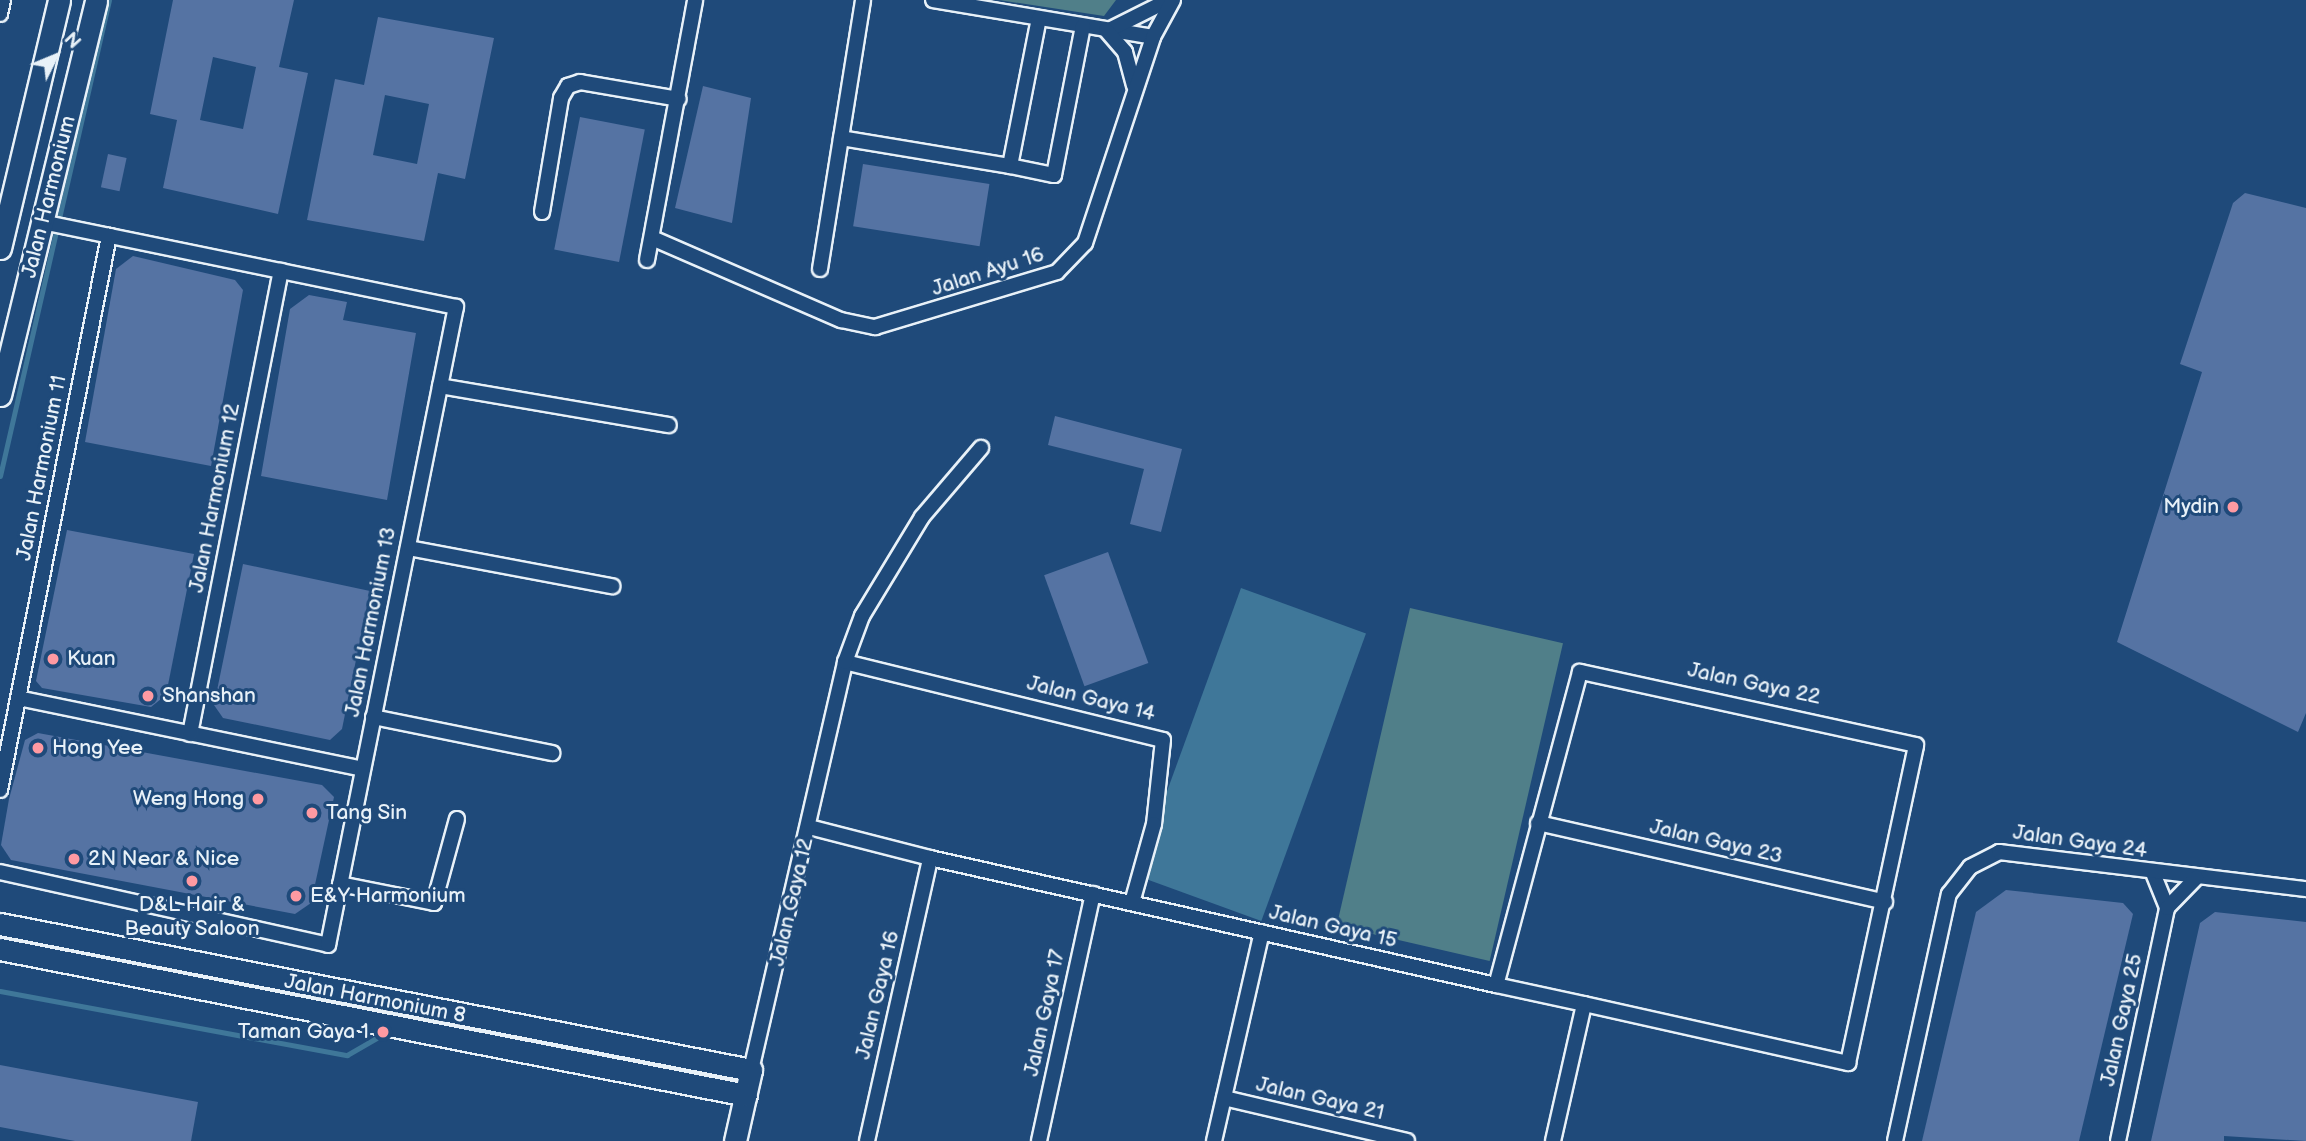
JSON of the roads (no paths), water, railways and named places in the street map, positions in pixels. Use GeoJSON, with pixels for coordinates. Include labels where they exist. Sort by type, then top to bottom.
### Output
{"type":"FeatureCollection","features":[{"type":"Feature","properties":{"kind":"street"},"geometry":{"type":"LineString","coordinates":[[0,14],[3,0]]}},
{"type":"Feature","properties":{"kind":"street","name":"Jalan Harmonium"},"geometry":{"type":"LineString","coordinates":[[0,248],[59,0]]}},
{"type":"Feature","properties":{"kind":"street","name":"Jalan Harmonium"},"geometry":{"type":"LineString","coordinates":[[0,395],[96,0]]}},
{"type":"Feature","properties":{"kind":"street"},"geometry":{"type":"LineString","coordinates":[[647,260],[695,0]]}},
{"type":"Feature","properties":{"kind":"street"},"geometry":{"type":"LineString","coordinates":[[820,269],[863,0]]}},
{"type":"Feature","properties":{"kind":"street"},"geometry":{"type":"LineString","coordinates":[[933,0],[980,4],[1039,18],[1153,37]]}},
{"type":"Feature","properties":{"kind":"street"},"geometry":{"type":"LineString","coordinates":[[1106,30],[1171,0]]}},
{"type":"Feature","properties":{"kind":"street","name":"Jalan Ayu 16"},"geometry":{"type":"LineString","coordinates":[[652,238],[851,323],[908,321],[1057,272],[1077,257],[1153,37],[1171,0]]}},
{"type":"Feature","properties":{"kind":"street"},"geometry":{"type":"LineString","coordinates":[[1010,166],[1039,18]]}},
{"type":"Feature","properties":{"kind":"street"},"geometry":{"type":"LineString","coordinates":[[841,138],[1054,175],[1083,26]]}},
{"type":"Feature","properties":{"kind":"street"},"geometry":{"type":"LineString","coordinates":[[1106,30],[1131,65],[1134,94]]}},
{"type":"Feature","properties":{"kind":"street"},"geometry":{"type":"LineString","coordinates":[[542,212],[561,98],[568,86],[580,82],[678,99]]}},
{"type":"Feature","properties":{"kind":"street"},"geometry":{"type":"LineString","coordinates":[[43,222],[281,271]]}},
{"type":"Feature","properties":{"kind":"street","name":"Jalan Harmonium 11"},"geometry":{"type":"LineString","coordinates":[[0,790],[109,236]]}},
{"type":"Feature","properties":{"kind":"street","name":"Jalan Harmonium 13"},"geometry":{"type":"LineString","coordinates":[[0,872],[328,945],[456,307],[281,271]]}},
{"type":"Feature","properties":{"kind":"street","name":"Jalan Harmonium 12"},"geometry":{"type":"LineString","coordinates":[[190,734],[281,271]]}},
{"type":"Feature","properties":{"kind":"street"},"geometry":{"type":"LineString","coordinates":[[440,386],[669,425]]}},
{"type":"Feature","properties":{"kind":"street","name":"Jalan Gaya 12"},"geometry":{"type":"LineString","coordinates":[[734,1141],[810,827],[845,662],[878,582],[981,448]]}},
{"type":"Feature","properties":{"kind":"street"},"geometry":{"type":"LineString","coordinates":[[408,548],[612,586]]}},
{"type":"Feature","properties":{"kind":"street","name":"Jalan Gaya 14"},"geometry":{"type":"LineString","coordinates":[[845,662],[1163,740],[1154,824],[1132,903]]}},
{"type":"Feature","properties":{"kind":"street","name":"Jalan Gaya 22"},"geometry":{"type":"LineString","coordinates":[[1496,985],[1574,680],[1585,670],[1908,739],[1918,756],[1848,1063]]}},
{"type":"Feature","properties":{"kind":"street"},"geometry":{"type":"LineString","coordinates":[[18,698],[363,769]]}},
{"type":"Feature","properties":{"kind":"street"},"geometry":{"type":"LineString","coordinates":[[373,717],[552,753]]}},
{"type":"Feature","properties":{"kind":"street"},"geometry":{"type":"LineString","coordinates":[[340,884],[434,903],[457,819]]}},
{"type":"Feature","properties":{"kind":"street","name":"Jalan Gaya 23"},"geometry":{"type":"LineString","coordinates":[[1538,823],[1885,902]]}},
{"type":"Feature","properties":{"kind":"street","name":"Jalan Gaya 15"},"geometry":{"type":"LineString","coordinates":[[810,827],[930,858],[1848,1063]]}},
{"type":"Feature","properties":{"kind":"street","name":"Jalan Gaya 24"},"geometry":{"type":"LineString","coordinates":[[1895,1141],[1949,894],[1969,867],[1999,852],[2152,873],[2306,889]]}},
{"type":"Feature","properties":{"kind":"street","name":"Jalan Gaya 16"},"geometry":{"type":"LineString","coordinates":[[867,1141],[930,858]]}},
{"type":"Feature","properties":{"kind":"street"},"geometry":{"type":"LineString","coordinates":[[2152,873],[2167,908],[2196,878]]}},
{"type":"Feature","properties":{"kind":"street","name":"Jalan Gaya 17"},"geometry":{"type":"LineString","coordinates":[[1039,1141],[1093,894]]}},
{"type":"Feature","properties":{"kind":"street","name":"Jalan Gaya 25"},"geometry":{"type":"LineString","coordinates":[[2118,1141],[2167,908]]}},
{"type":"Feature","properties":{"kind":"street","name":"Jalan Harmonium 8"},"geometry":{"type":"LineString","coordinates":[[0,924],[751,1070]]}},
{"type":"Feature","properties":{"kind":"street"},"geometry":{"type":"LineString","coordinates":[[1214,1141],[1262,932]]}},
{"type":"Feature","properties":{"kind":"street","name":"Jalan Harmonium 8"},"geometry":{"type":"LineString","coordinates":[[0,949],[746,1095]]}},
{"type":"Feature","properties":{"kind":"street"},"geometry":{"type":"LineString","coordinates":[[1553,1141],[1584,1004]]}},
{"type":"Feature","properties":{"kind":"street","name":"Jalan Gaya 21"},"geometry":{"type":"LineString","coordinates":[[1224,1098],[1407,1141]]}},
{"type":"Feature","properties":{"kind":"water"},"geometry":{"type":"Polygon","coordinates":[[[1241,588],[1366,633],[1261,921],[1136,876],[1241,588]]]}},
{"type":"Feature","properties":{"kind":"waterway"},"geometry":{"type":"LineString","coordinates":[[0,476],[109,0]]}},
{"type":"Feature","properties":{"kind":"waterway"},"geometry":{"type":"LineString","coordinates":[[0,991],[347,1055],[377,1038]]}},
{"type":"Feature","properties":{"kind":"place","name":"Mydin"},"geometry":{"type":"Point","coordinates":[2233,507]}},
{"type":"Feature","properties":{"kind":"place","name":"Kuan"},"geometry":{"type":"Point","coordinates":[53,659]}},
{"type":"Feature","properties":{"kind":"place","name":"Shanshan"},"geometry":{"type":"Point","coordinates":[148,696]}},
{"type":"Feature","properties":{"kind":"place","name":"Hong Yee"},"geometry":{"type":"Point","coordinates":[38,748]}},
{"type":"Feature","properties":{"kind":"place","name":"Weng Hong"},"geometry":{"type":"Point","coordinates":[258,799]}},
{"type":"Feature","properties":{"kind":"place","name":"Tang Sin"},"geometry":{"type":"Point","coordinates":[312,813]}},
{"type":"Feature","properties":{"kind":"place","name":"2N Near & Nice"},"geometry":{"type":"Point","coordinates":[74,859]}},
{"type":"Feature","properties":{"kind":"place","name":"D&L Hair & Beauty Saloon"},"geometry":{"type":"Point","coordinates":[192,881]}},
{"type":"Feature","properties":{"kind":"place","name":"E&Y Harmonium"},"geometry":{"type":"Point","coordinates":[296,896]}},
{"type":"Feature","properties":{"kind":"place","name":"Taman Gaya 1"},"geometry":{"type":"Point","coordinates":[383,1032]}}]}
